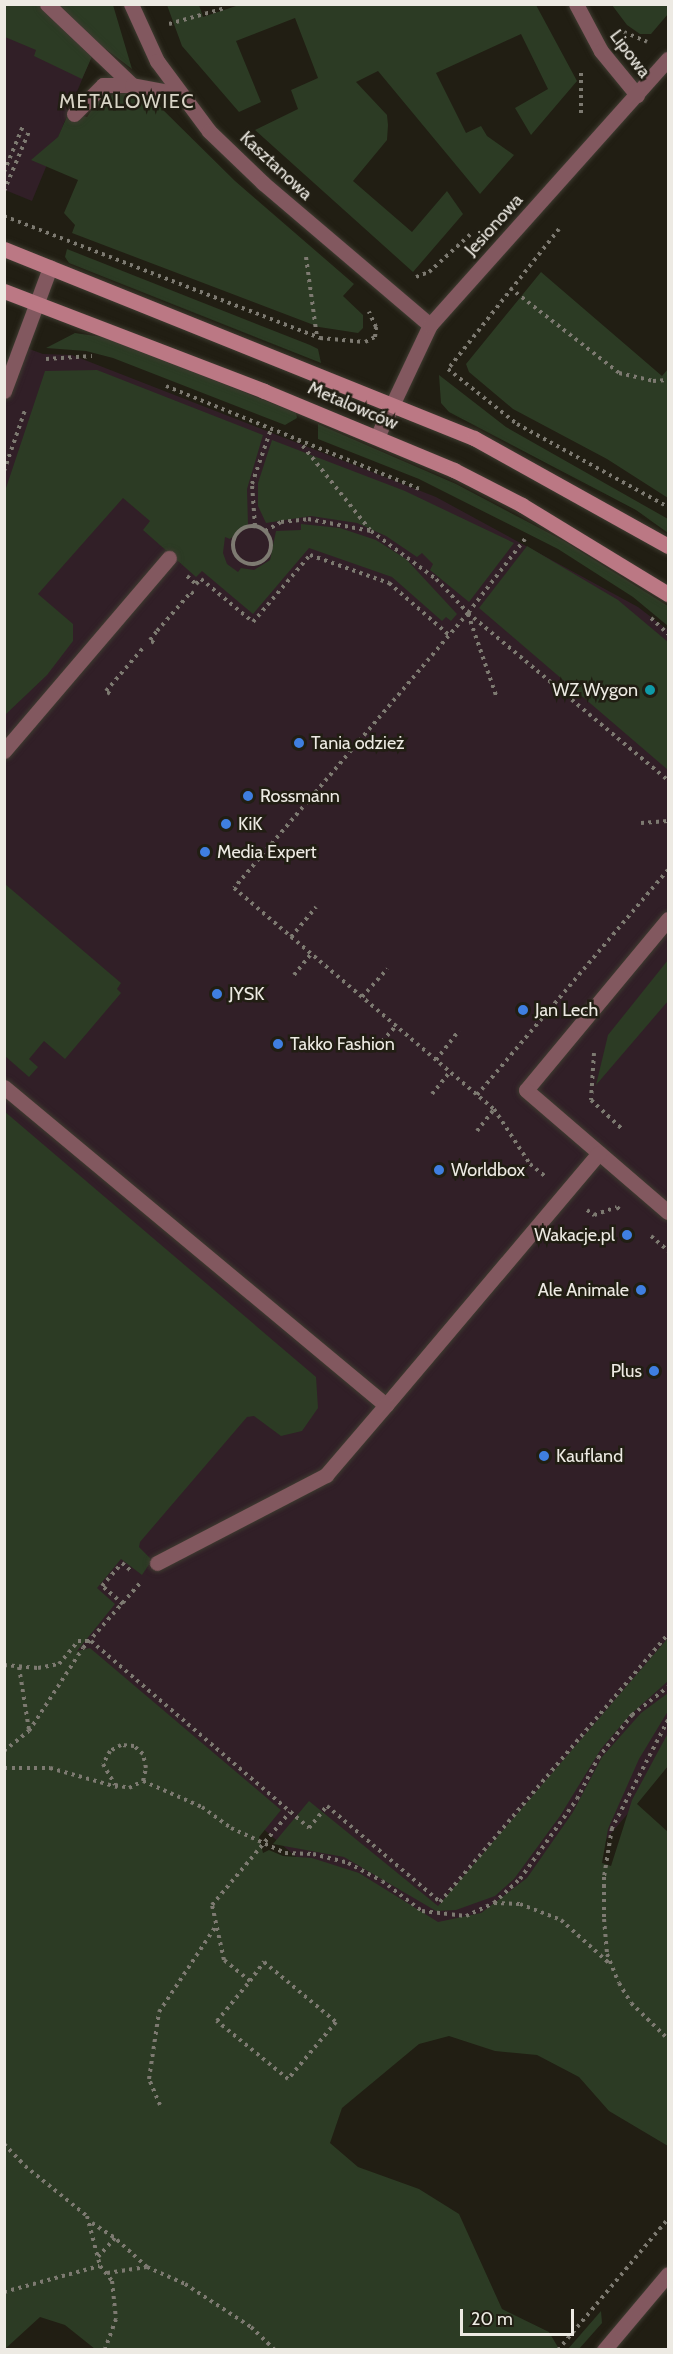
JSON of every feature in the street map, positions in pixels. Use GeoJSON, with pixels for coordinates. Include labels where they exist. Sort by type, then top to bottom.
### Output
{"type":"FeatureCollection","features":[{"type":"Feature","properties":{"kind":"street"},"geometry":{"type":"LineString","coordinates":[[47,4],[132,85]]}},
{"type":"Feature","properties":{"kind":"street","name":"Kasztanowa"},"geometry":{"type":"LineString","coordinates":[[131,4],[157,61],[209,130],[305,219],[430,325]]}},
{"type":"Feature","properties":{"kind":"street","name":"Lipowa"},"geometry":{"type":"LineString","coordinates":[[576,4],[601,51],[637,95]]}},
{"type":"Feature","properties":{"kind":"street","name":"Jesionowa"},"geometry":{"type":"LineString","coordinates":[[377,437],[430,325],[669,59]]}},
{"type":"Feature","properties":{"kind":"street"},"geometry":{"type":"LineString","coordinates":[[74,114],[103,85],[132,85],[180,94]]}},
{"type":"Feature","properties":{"kind":"street","name":"Metalowców"},"geometry":{"type":"LineString","coordinates":[[4,249],[474,438],[669,546]]}},
{"type":"Feature","properties":{"kind":"street"},"geometry":{"type":"LineString","coordinates":[[4,391],[50,267]]}},
{"type":"Feature","properties":{"kind":"street","name":"Metalowców"},"geometry":{"type":"LineString","coordinates":[[4,291],[377,437],[522,505],[669,594]]}},
{"type":"Feature","properties":{"kind":"street"},"geometry":{"type":"LineString","coordinates":[[4,751],[169,558]]}},
{"type":"Feature","properties":{"kind":"street"},"geometry":{"type":"LineString","coordinates":[[669,919],[526,1090],[669,1212]]}},
{"type":"Feature","properties":{"kind":"street"},"geometry":{"type":"LineString","coordinates":[[4,1086],[386,1405]]}},
{"type":"Feature","properties":{"kind":"street"},"geometry":{"type":"LineString","coordinates":[[157,1563],[326,1475],[599,1154]]}},
{"type":"Feature","properties":{"kind":"street"},"geometry":{"type":"LineString","coordinates":[[604,2349],[669,2274]]}},
{"type":"Feature","properties":{"kind":"path"},"geometry":{"type":"LineString","coordinates":[[160,27],[225,8]]}},
{"type":"Feature","properties":{"kind":"path"},"geometry":{"type":"LineString","coordinates":[[616,23],[635,39],[655,40]]}},
{"type":"Feature","properties":{"kind":"path"},"geometry":{"type":"LineString","coordinates":[[579,63],[582,99],[579,123]]}},
{"type":"Feature","properties":{"kind":"path"},"geometry":{"type":"LineString","coordinates":[[4,172],[23,126]]}},
{"type":"Feature","properties":{"kind":"path"},"geometry":{"type":"LineString","coordinates":[[4,191],[30,129]]}},
{"type":"Feature","properties":{"kind":"path"},"geometry":{"type":"LineString","coordinates":[[4,216],[317,337],[365,342],[375,337],[372,316],[363,305]]}},
{"type":"Feature","properties":{"kind":"path"},"geometry":{"type":"LineString","coordinates":[[305,219],[317,337]]}},
{"type":"Feature","properties":{"kind":"path"},"geometry":{"type":"LineString","coordinates":[[408,277],[429,272],[479,226]]}},
{"type":"Feature","properties":{"kind":"path"},"geometry":{"type":"LineString","coordinates":[[559,229],[448,369],[517,424],[669,507]]}},
{"type":"Feature","properties":{"kind":"path"},"geometry":{"type":"LineString","coordinates":[[510,288],[619,373],[653,381],[669,380]]}},
{"type":"Feature","properties":{"kind":"path"},"geometry":{"type":"LineString","coordinates":[[41,366],[44,359],[73,355],[101,360]]}},
{"type":"Feature","properties":{"kind":"path"},"geometry":{"type":"LineString","coordinates":[[155,381],[427,492]]}},
{"type":"Feature","properties":{"kind":"path"},"geometry":{"type":"LineString","coordinates":[[4,471],[28,400]]}},
{"type":"Feature","properties":{"kind":"path"},"geometry":{"type":"LineString","coordinates":[[255,526],[252,484],[271,429]]}},
{"type":"Feature","properties":{"kind":"path"},"geometry":{"type":"LineString","coordinates":[[298,440],[371,531],[436,579],[468,613],[669,780]]}},
{"type":"Feature","properties":{"kind":"path"},"geometry":{"type":"LineString","coordinates":[[265,531],[281,522],[308,519],[371,531]]}},
{"type":"Feature","properties":{"kind":"path"},"geometry":{"type":"LineString","coordinates":[[255,526],[265,531],[271,549],[264,561],[251,564],[240,561],[233,551],[234,540],[242,529],[255,526]]}},
{"type":"Feature","properties":{"kind":"path"},"geometry":{"type":"LineString","coordinates":[[515,534],[535,544]]}},
{"type":"Feature","properties":{"kind":"path"},"geometry":{"type":"LineString","coordinates":[[525,539],[468,613],[234,888],[494,1109],[530,1164],[594,1215],[617,1207],[625,1214]]}},
{"type":"Feature","properties":{"kind":"path"},"geometry":{"type":"LineString","coordinates":[[206,583],[253,622],[310,555],[389,583],[449,635]]}},
{"type":"Feature","properties":{"kind":"path"},"geometry":{"type":"LineString","coordinates":[[154,643],[150,640],[157,631],[191,592],[195,595]]}},
{"type":"Feature","properties":{"kind":"path"},"geometry":{"type":"LineString","coordinates":[[468,613],[497,698]]}},
{"type":"Feature","properties":{"kind":"path"},"geometry":{"type":"LineString","coordinates":[[646,614],[669,634]]}},
{"type":"Feature","properties":{"kind":"path"},"geometry":{"type":"LineString","coordinates":[[110,694],[106,691],[143,648]]}},
{"type":"Feature","properties":{"kind":"path"},"geometry":{"type":"LineString","coordinates":[[419,658],[426,663]]}},
{"type":"Feature","properties":{"kind":"path"},"geometry":{"type":"LineString","coordinates":[[369,717],[375,723]]}},
{"type":"Feature","properties":{"kind":"path"},"geometry":{"type":"LineString","coordinates":[[328,766],[334,771]]}},
{"type":"Feature","properties":{"kind":"path"},"geometry":{"type":"LineString","coordinates":[[283,819],[289,824]]}},
{"type":"Feature","properties":{"kind":"path"},"geometry":{"type":"LineString","coordinates":[[641,823],[669,821]]}},
{"type":"Feature","properties":{"kind":"path"},"geometry":{"type":"LineString","coordinates":[[257,850],[263,855]]}},
{"type":"Feature","properties":{"kind":"path"},"geometry":{"type":"LineString","coordinates":[[477,1095],[669,870]]}},
{"type":"Feature","properties":{"kind":"path"},"geometry":{"type":"LineString","coordinates":[[234,877],[239,882]]}},
{"type":"Feature","properties":{"kind":"path"},"geometry":{"type":"LineString","coordinates":[[291,937],[316,906]]}},
{"type":"Feature","properties":{"kind":"path"},"geometry":{"type":"LineString","coordinates":[[294,975],[311,954]]}},
{"type":"Feature","properties":{"kind":"path"},"geometry":{"type":"LineString","coordinates":[[362,997],[387,969]]}},
{"type":"Feature","properties":{"kind":"path"},"geometry":{"type":"LineString","coordinates":[[377,1047],[396,1026]]}},
{"type":"Feature","properties":{"kind":"path"},"geometry":{"type":"LineString","coordinates":[[435,1060],[459,1031]]}},
{"type":"Feature","properties":{"kind":"path"},"geometry":{"type":"LineString","coordinates":[[598,1041],[591,1069],[591,1100],[621,1128]]}},
{"type":"Feature","properties":{"kind":"path"},"geometry":{"type":"LineString","coordinates":[[432,1094],[450,1072]]}},
{"type":"Feature","properties":{"kind":"path"},"geometry":{"type":"LineString","coordinates":[[477,1131],[494,1109]]}},
{"type":"Feature","properties":{"kind":"path"},"geometry":{"type":"LineString","coordinates":[[643,1229],[669,1251]]}},
{"type":"Feature","properties":{"kind":"path"},"geometry":{"type":"LineString","coordinates":[[4,1751],[29,1731],[91,1641],[123,1604],[142,1580],[122,1563],[102,1587],[123,1604]]}},
{"type":"Feature","properties":{"kind":"path"},"geometry":{"type":"LineString","coordinates":[[4,1665],[19,1667],[59,1664],[78,1641],[91,1641],[309,1828],[327,1806],[440,1902],[669,1634]]}},
{"type":"Feature","properties":{"kind":"path"},"geometry":{"type":"LineString","coordinates":[[19,1667],[29,1731]]}},
{"type":"Feature","properties":{"kind":"path"},"geometry":{"type":"LineString","coordinates":[[143,1781],[202,1807],[231,1828],[285,1853],[313,1854],[348,1863],[382,1881],[422,1911],[466,1916],[494,1903],[520,1879],[548,1841],[598,1758],[632,1715],[669,1688]]}},
{"type":"Feature","properties":{"kind":"path"},"geometry":{"type":"LineString","coordinates":[[610,1963],[604,1877],[612,1828],[669,1720]]}},
{"type":"Feature","properties":{"kind":"path"},"geometry":{"type":"LineString","coordinates":[[120,1786],[107,1776],[103,1764],[110,1751],[121,1745],[134,1746],[143,1754],[146,1768],[143,1781]]}},
{"type":"Feature","properties":{"kind":"path"},"geometry":{"type":"LineString","coordinates":[[4,1768],[50,1768],[129,1788],[143,1781]]}},
{"type":"Feature","properties":{"kind":"path"},"geometry":{"type":"LineString","coordinates":[[250,1981],[224,1960],[212,1905],[290,1812]]}},
{"type":"Feature","properties":{"kind":"path"},"geometry":{"type":"LineString","coordinates":[[494,1903],[520,1904],[561,1920],[610,1963],[631,2003],[669,2039]]}},
{"type":"Feature","properties":{"kind":"path"},"geometry":{"type":"LineString","coordinates":[[160,2105],[149,2079],[159,2012],[216,1926]]}},
{"type":"Feature","properties":{"kind":"path"},"geometry":{"type":"LineString","coordinates":[[264,1962],[336,2022],[288,2079],[217,2021],[250,1981],[264,1962]]}},
{"type":"Feature","properties":{"kind":"path"},"geometry":{"type":"LineString","coordinates":[[4,2144],[25,2166],[69,2198],[92,2223],[115,2238],[147,2267],[185,2284],[251,2327],[274,2349]]}},
{"type":"Feature","properties":{"kind":"path"},"geometry":{"type":"LineString","coordinates":[[558,2349],[669,2219]]}},
{"type":"Feature","properties":{"kind":"path"},"geometry":{"type":"LineString","coordinates":[[92,2223],[100,2266],[107,2272],[116,2319],[105,2349]]}},
{"type":"Feature","properties":{"kind":"path"},"geometry":{"type":"LineString","coordinates":[[98,2257],[115,2238]]}},
{"type":"Feature","properties":{"kind":"path"},"geometry":{"type":"LineString","coordinates":[[4,2292],[100,2266]]}},
{"type":"Feature","properties":{"kind":"path"},"geometry":{"type":"LineString","coordinates":[[107,2272],[147,2267]]}},
{"type":"Feature","properties":{"kind":"shaded area"},"geometry":{"type":"Polygon","coordinates":[[[4,5],[95,48],[32,201],[5,190],[4,5]]]}},
{"type":"Feature","properties":{"kind":"shaded area"},"geometry":{"type":"Polygon","coordinates":[[[21,346],[43,354],[72,355],[436,497],[638,607],[668,630],[668,1766],[468,2003],[46,1644],[5,1121],[4,400],[21,346]]]}},
{"type":"Feature","properties":{"kind":"green space"},"geometry":{"type":"Polygon","coordinates":[[[4,5],[113,5],[132,69],[98,43],[82,79],[34,56],[36,50],[5,37],[4,5]]]}},
{"type":"Feature","properties":{"kind":"green space"},"geometry":{"type":"Polygon","coordinates":[[[167,5],[199,5],[203,17],[239,5],[536,5],[577,81],[531,135],[515,108],[548,89],[521,34],[436,73],[466,133],[481,126],[487,136],[514,155],[480,194],[378,71],[356,82],[387,115],[388,125],[387,140],[353,181],[412,232],[447,191],[463,214],[413,272],[255,130],[298,109],[291,90],[318,78],[295,18],[236,41],[261,102],[239,112],[182,46],[167,5]]]}},
{"type":"Feature","properties":{"kind":"green space"},"geometry":{"type":"Polygon","coordinates":[[[612,5],[668,5],[668,14],[651,34],[640,34],[627,25],[612,5]]]}},
{"type":"Feature","properties":{"kind":"green space"},"geometry":{"type":"Polygon","coordinates":[[[133,92],[152,99],[235,181],[354,284],[343,296],[363,315],[363,328],[358,333],[319,327],[72,233],[75,225],[64,213],[78,180],[31,160],[58,137],[69,112],[87,117],[100,97],[133,92]]]}},
{"type":"Feature","properties":{"kind":"green space"},"geometry":{"type":"Polygon","coordinates":[[[67,249],[310,345],[318,349],[321,363],[69,263],[65,257],[67,249]]]}},
{"type":"Feature","properties":{"kind":"green space"},"geometry":{"type":"Polygon","coordinates":[[[541,272],[662,376],[668,369],[668,498],[607,459],[513,409],[469,372],[466,364],[541,272]]]}},
{"type":"Feature","properties":{"kind":"green space"},"geometry":{"type":"Polygon","coordinates":[[[75,333],[109,338],[296,413],[297,418],[285,425],[113,358],[86,351],[46,348],[75,333]]]}},
{"type":"Feature","properties":{"kind":"green space"},"geometry":{"type":"Polygon","coordinates":[[[97,370],[263,435],[247,489],[248,524],[230,539],[225,537],[223,553],[227,564],[238,572],[241,568],[254,570],[270,560],[276,531],[301,530],[301,524],[340,528],[376,540],[406,559],[457,614],[451,621],[446,617],[442,621],[392,577],[309,548],[253,614],[202,571],[196,577],[143,530],[150,521],[123,498],[38,594],[73,624],[73,641],[47,675],[5,715],[5,491],[45,371],[97,370]]]}},
{"type":"Feature","properties":{"kind":"green space"},"geometry":{"type":"Polygon","coordinates":[[[439,375],[506,427],[668,519],[668,533],[636,510],[449,412],[441,403],[439,375]]]}},
{"type":"Feature","properties":{"kind":"green space"},"geometry":{"type":"Polygon","coordinates":[[[318,424],[456,484],[564,541],[668,606],[668,626],[633,597],[558,549],[419,479],[318,439],[318,424]]]}},
{"type":"Feature","properties":{"kind":"green space"},"geometry":{"type":"Polygon","coordinates":[[[272,440],[405,491],[514,543],[469,602],[430,570],[433,564],[422,553],[417,557],[386,536],[357,523],[311,516],[266,523],[258,506],[258,483],[272,440]]]}},
{"type":"Feature","properties":{"kind":"green space"},"geometry":{"type":"Polygon","coordinates":[[[527,546],[618,600],[668,642],[668,770],[479,608],[527,546]]]}},
{"type":"Feature","properties":{"kind":"green space"},"geometry":{"type":"Polygon","coordinates":[[[5,884],[121,983],[117,989],[121,993],[65,1059],[44,1041],[29,1059],[38,1067],[29,1077],[5,1056],[5,884]]]}},
{"type":"Feature","properties":{"kind":"green space"},"geometry":{"type":"Polygon","coordinates":[[[668,960],[668,1001],[596,1085],[608,1035],[668,960]]]}},
{"type":"Feature","properties":{"kind":"green space"},"geometry":{"type":"Polygon","coordinates":[[[4,1111],[316,1377],[318,1408],[302,1431],[281,1436],[254,1416],[247,1417],[140,1542],[139,1547],[152,1560],[142,1575],[121,1559],[97,1588],[115,1604],[77,1651],[90,1648],[281,1810],[259,1837],[263,1853],[269,1850],[283,1856],[312,1858],[359,1873],[438,1922],[481,1913],[527,1878],[573,1812],[602,1757],[641,1713],[668,1693],[668,1711],[639,1759],[608,1829],[602,1863],[611,1866],[632,1800],[668,1733],[668,1766],[637,1804],[668,1832],[668,2146],[609,2111],[579,2077],[537,2055],[495,2051],[449,2036],[419,2044],[342,2108],[330,2143],[358,2167],[419,2189],[459,2214],[502,2309],[549,2332],[559,2349],[95,2349],[65,2325],[40,2317],[5,2349],[4,1111]]]}},
{"type":"Feature","properties":{"kind":"green space"},"geometry":{"type":"Polygon","coordinates":[[[668,1638],[668,1681],[629,1716],[601,1749],[560,1816],[514,1879],[495,1896],[456,1910],[436,1911],[344,1857],[273,1844],[309,1801],[438,1906],[668,1638]]]}},
{"type":"Feature","properties":{"kind":"green space"},"geometry":{"type":"Polygon","coordinates":[[[601,2311],[602,2323],[579,2349],[568,2349],[601,2311]]]}},
{"type":"Feature","properties":{"kind":"place","name":"WZ Wygon"},"geometry":{"type":"Point","coordinates":[650,690]}},
{"type":"Feature","properties":{"kind":"place","name":"Tania odzież"},"geometry":{"type":"Point","coordinates":[299,743]}},
{"type":"Feature","properties":{"kind":"place","name":"Rossmann"},"geometry":{"type":"Point","coordinates":[248,796]}},
{"type":"Feature","properties":{"kind":"place","name":"KiK"},"geometry":{"type":"Point","coordinates":[226,824]}},
{"type":"Feature","properties":{"kind":"place","name":"Media Expert"},"geometry":{"type":"Point","coordinates":[205,852]}},
{"type":"Feature","properties":{"kind":"place","name":"JYSK"},"geometry":{"type":"Point","coordinates":[217,994]}},
{"type":"Feature","properties":{"kind":"place","name":"Jan Lech"},"geometry":{"type":"Point","coordinates":[523,1010]}},
{"type":"Feature","properties":{"kind":"place","name":"Takko Fashion"},"geometry":{"type":"Point","coordinates":[278,1044]}},
{"type":"Feature","properties":{"kind":"place","name":"Worldbox"},"geometry":{"type":"Point","coordinates":[439,1170]}},
{"type":"Feature","properties":{"kind":"place","name":"Wakacje.pl"},"geometry":{"type":"Point","coordinates":[627,1235]}},
{"type":"Feature","properties":{"kind":"place","name":"Ale Animale"},"geometry":{"type":"Point","coordinates":[641,1290]}},
{"type":"Feature","properties":{"kind":"place","name":"Plus"},"geometry":{"type":"Point","coordinates":[654,1371]}},
{"type":"Feature","properties":{"kind":"place","name":"Kaufland"},"geometry":{"type":"Point","coordinates":[544,1456]}},
{"type":"Feature","properties":{"kind":"district","name":"METALOWIEC"},"geometry":{"type":"Point","coordinates":[127,101]}}]}
